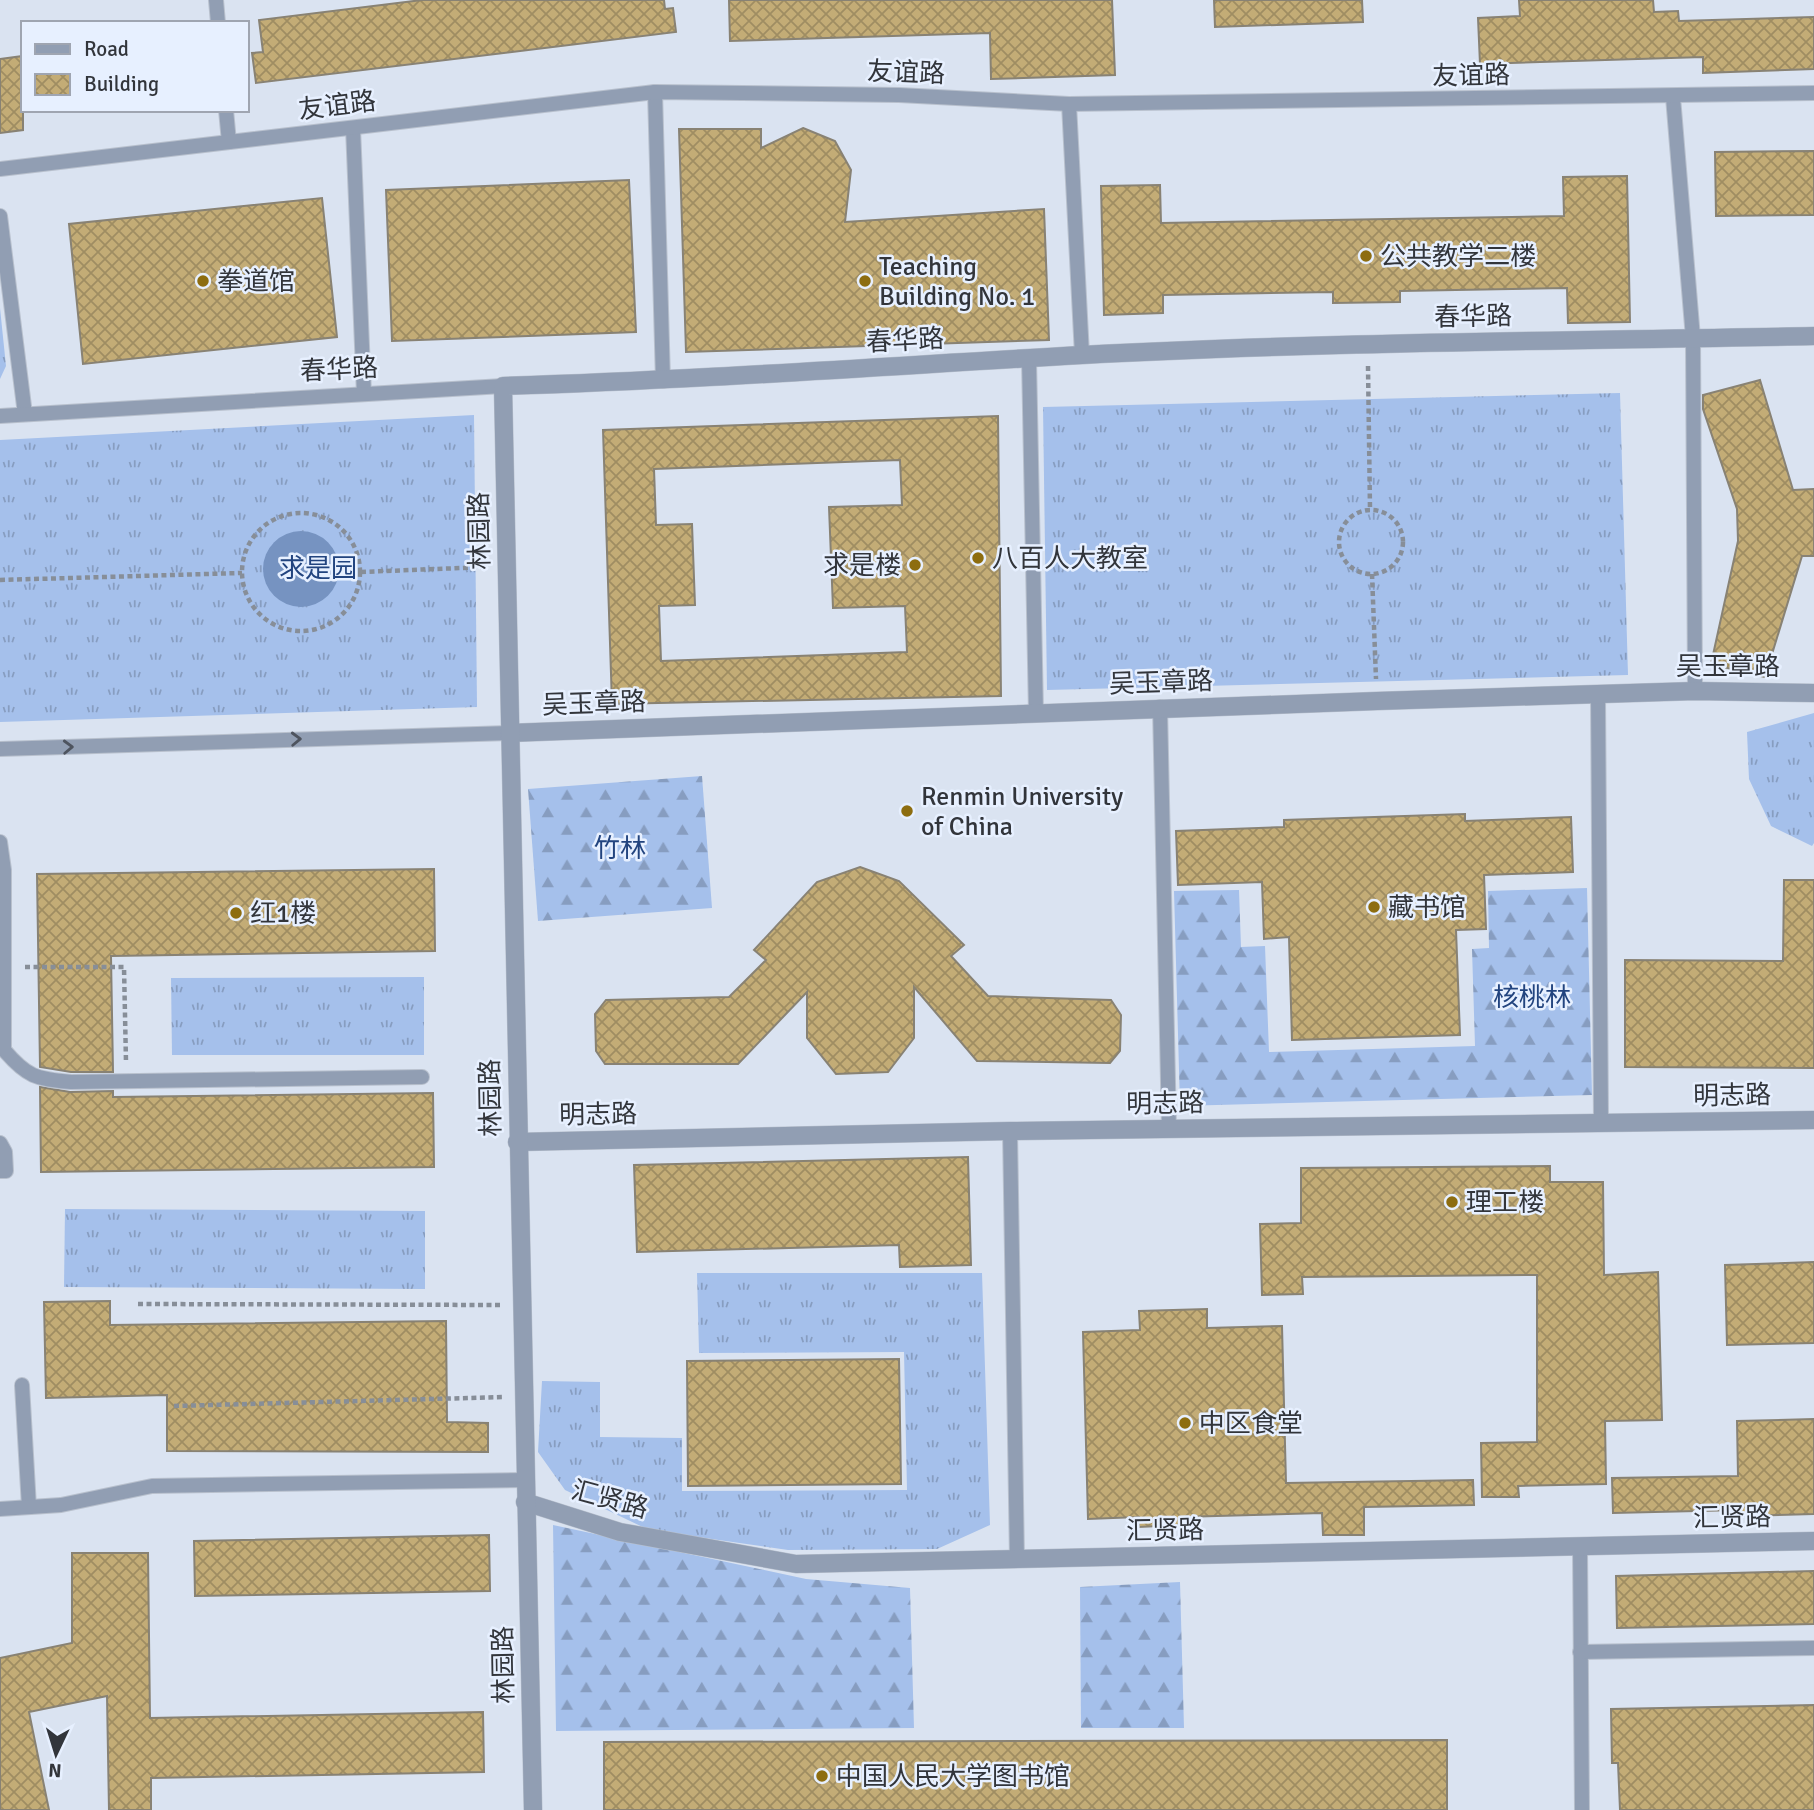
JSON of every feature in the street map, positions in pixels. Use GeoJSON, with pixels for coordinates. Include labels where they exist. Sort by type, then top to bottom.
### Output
{"type":"FeatureCollection","features":[{"type":"Feature","properties":{"kind":"street","name":"春华路"},"geometry":{"type":"LineString","coordinates":[[503,386],[663,381],[1082,355],[1367,344],[1814,336]]}},
{"type":"Feature","properties":{"kind":"street","name":"林园路"},"geometry":{"type":"LineString","coordinates":[[503,386],[533,1810]]}},
{"type":"Feature","properties":{"kind":"street","name":"吴玉章路"},"geometry":{"type":"LineString","coordinates":[[509,733],[1160,707],[1695,691],[1814,693]]}},
{"type":"Feature","properties":{"kind":"street","name":"明志路"},"geometry":{"type":"LineString","coordinates":[[517,1142],[1010,1131],[1814,1120]]}},
{"type":"Feature","properties":{"kind":"street","name":"汇贤路"},"geometry":{"type":"LineString","coordinates":[[526,1502],[620,1532],[796,1564],[1814,1541]]}},
{"type":"Feature","properties":{"kind":"lane"},"geometry":{"type":"LineString","coordinates":[[216,0],[218,21]]}},
{"type":"Feature","properties":{"kind":"lane"},"geometry":{"type":"LineString","coordinates":[[655,92],[663,381]]}},
{"type":"Feature","properties":{"kind":"lane","name":"友谊路"},"geometry":{"type":"LineString","coordinates":[[0,169],[655,92],[899,95],[1069,104],[1814,93]]}},
{"type":"Feature","properties":{"kind":"lane"},"geometry":{"type":"LineString","coordinates":[[1673,97],[1693,338],[1695,691]]}},
{"type":"Feature","properties":{"kind":"lane"},"geometry":{"type":"LineString","coordinates":[[1069,104],[1082,355]]}},
{"type":"Feature","properties":{"kind":"lane"},"geometry":{"type":"LineString","coordinates":[[226,112],[229,142]]}},
{"type":"Feature","properties":{"kind":"lane"},"geometry":{"type":"LineString","coordinates":[[353,128],[364,394]]}},
{"type":"Feature","properties":{"kind":"lane"},"geometry":{"type":"LineString","coordinates":[[0,216],[25,414]]}},
{"type":"Feature","properties":{"kind":"lane"},"geometry":{"type":"LineString","coordinates":[[1029,359],[1036,713]]}},
{"type":"Feature","properties":{"kind":"lane","name":"春华路"},"geometry":{"type":"LineString","coordinates":[[0,416],[503,386]]}},
{"type":"Feature","properties":{"kind":"lane"},"geometry":{"type":"LineString","coordinates":[[1598,695],[1601,1122]]}},
{"type":"Feature","properties":{"kind":"lane"},"geometry":{"type":"LineString","coordinates":[[1160,707],[1169,1129]]}},
{"type":"Feature","properties":{"kind":"lane"},"geometry":{"type":"LineString","coordinates":[[0,749],[509,733]]}},
{"type":"Feature","properties":{"kind":"lane"},"geometry":{"type":"LineString","coordinates":[[0,842],[4,870],[4,1050],[19,1067],[36,1079],[127,1081],[422,1077]]}},
{"type":"Feature","properties":{"kind":"lane"},"geometry":{"type":"LineString","coordinates":[[1010,1131],[1017,1560]]}},
{"type":"Feature","properties":{"kind":"lane"},"geometry":{"type":"LineString","coordinates":[[0,1143],[5,1152],[6,1171],[0,1171]]}},
{"type":"Feature","properties":{"kind":"lane"},"geometry":{"type":"LineString","coordinates":[[22,1385],[29,1507]]}},
{"type":"Feature","properties":{"kind":"lane"},"geometry":{"type":"LineString","coordinates":[[0,1509],[61,1505],[152,1486],[525,1480]]}},
{"type":"Feature","properties":{"kind":"lane"},"geometry":{"type":"LineString","coordinates":[[1580,1546],[1582,1810]]}},
{"type":"Feature","properties":{"kind":"lane"},"geometry":{"type":"LineString","coordinates":[[1580,1653],[1814,1648]]}},
{"type":"Feature","properties":{"kind":"path"},"geometry":{"type":"LineString","coordinates":[[1367,344],[1370,509]]}},
{"type":"Feature","properties":{"kind":"path"},"geometry":{"type":"LineString","coordinates":[[1370,509],[1380,510],[1397,522],[1404,540],[1403,551],[1392,568],[1372,574],[1351,568],[1343,559],[1338,538],[1349,518],[1370,509]]}},
{"type":"Feature","properties":{"kind":"path"},"geometry":{"type":"LineString","coordinates":[[299,513],[316,514],[344,531],[354,544],[361,572],[358,592],[341,617],[314,631],[299,632],[271,623],[259,614],[244,588],[242,573],[246,551],[258,532],[284,515],[299,513]]}},
{"type":"Feature","properties":{"kind":"path"},"geometry":{"type":"LineString","coordinates":[[361,572],[506,566]]}},
{"type":"Feature","properties":{"kind":"path"},"geometry":{"type":"LineString","coordinates":[[0,580],[242,573]]}},
{"type":"Feature","properties":{"kind":"path"},"geometry":{"type":"LineString","coordinates":[[1372,574],[1377,701]]}},
{"type":"Feature","properties":{"kind":"path"},"geometry":{"type":"LineString","coordinates":[[3,967],[124,967],[127,1081]]}},
{"type":"Feature","properties":{"kind":"path"},"geometry":{"type":"LineString","coordinates":[[138,1304],[521,1306]]}},
{"type":"Feature","properties":{"kind":"path"},"geometry":{"type":"LineString","coordinates":[[174,1406],[523,1397]]}},
{"type":"Feature","properties":{"kind":"green space"},"geometry":{"type":"Polygon","coordinates":[[[0,308],[6,366],[0,379],[0,308]]]}},
{"type":"Feature","properties":{"kind":"green space"},"geometry":{"type":"Polygon","coordinates":[[[1620,393],[1628,675],[1047,690],[1043,407],[1620,393]]]}},
{"type":"Feature","properties":{"kind":"green space","name":"求是园"},"geometry":{"type":"Polygon","coordinates":[[[474,415],[477,707],[0,722],[0,440],[474,415]]]}},
{"type":"Feature","properties":{"kind":"green space"},"geometry":{"type":"Polygon","coordinates":[[[1814,713],[1812,846],[1771,826],[1749,779],[1747,732],[1814,713]]]}},
{"type":"Feature","properties":{"kind":"green space","name":"竹林"},"geometry":{"type":"Polygon","coordinates":[[[702,776],[712,908],[538,921],[528,789],[702,776]]]}},
{"type":"Feature","properties":{"kind":"green space","name":"核桃林"},"geometry":{"type":"Polygon","coordinates":[[[1587,888],[1592,1095],[1180,1106],[1174,891],[1239,890],[1241,947],[1265,946],[1269,1052],[1475,1046],[1472,949],[1489,948],[1488,891],[1587,888]]]}},
{"type":"Feature","properties":{"kind":"green space"},"geometry":{"type":"Polygon","coordinates":[[[424,977],[424,1055],[172,1055],[171,978],[424,977]]]}},
{"type":"Feature","properties":{"kind":"green space"},"geometry":{"type":"Polygon","coordinates":[[[65,1209],[425,1211],[425,1289],[64,1287],[65,1209]]]}},
{"type":"Feature","properties":{"kind":"green space"},"geometry":{"type":"Polygon","coordinates":[[[697,1273],[982,1273],[990,1525],[937,1549],[788,1550],[649,1530],[565,1490],[538,1452],[542,1381],[600,1382],[600,1437],[682,1438],[682,1491],[907,1490],[904,1352],[699,1353],[697,1273]]]}},
{"type":"Feature","properties":{"kind":"green space"},"geometry":{"type":"Polygon","coordinates":[[[553,1525],[806,1579],[910,1588],[914,1728],[556,1731],[553,1525]]]}},
{"type":"Feature","properties":{"kind":"green space"},"geometry":{"type":"Polygon","coordinates":[[[1180,1582],[1184,1728],[1081,1728],[1080,1587],[1180,1582]]]}},
{"type":"Feature","properties":{"kind":"shaded area"},"geometry":{"type":"Polygon","coordinates":[[[301,531],[315,534],[328,542],[336,555],[339,569],[336,583],[328,596],[315,604],[301,607],[287,604],[274,596],[266,583],[263,569],[266,555],[274,542],[287,534],[301,531]]]}},
{"type":"Feature","properties":{"kind":"building"},"geometry":{"type":"Polygon","coordinates":[[[422,0],[664,0],[665,9],[673,8],[676,32],[256,83],[252,53],[263,52],[259,20],[422,0]]]}},
{"type":"Feature","properties":{"kind":"building"},"geometry":{"type":"Polygon","coordinates":[[[729,0],[1112,0],[1115,75],[991,79],[990,33],[730,41],[729,0]]]}},
{"type":"Feature","properties":{"kind":"building"},"geometry":{"type":"Polygon","coordinates":[[[1214,0],[1362,0],[1363,22],[1215,27],[1214,0]]]}},
{"type":"Feature","properties":{"kind":"building"},"geometry":{"type":"Polygon","coordinates":[[[1519,0],[1653,0],[1654,12],[1678,11],[1679,21],[1814,17],[1814,69],[1703,73],[1703,57],[1480,64],[1478,18],[1520,16],[1519,0]]]}},
{"type":"Feature","properties":{"kind":"building"},"geometry":{"type":"Polygon","coordinates":[[[21,56],[23,130],[0,133],[0,59],[21,56]]]}},
{"type":"Feature","properties":{"kind":"building","name":"Teaching Building No. 1"},"geometry":{"type":"Polygon","coordinates":[[[803,128],[835,141],[851,170],[845,222],[1044,209],[1049,340],[686,352],[679,129],[761,129],[761,148],[803,128]]]}},
{"type":"Feature","properties":{"kind":"building"},"geometry":{"type":"Polygon","coordinates":[[[1814,151],[1814,215],[1716,216],[1715,152],[1814,151]]]}},
{"type":"Feature","properties":{"kind":"building","name":"公共教学二楼"},"geometry":{"type":"Polygon","coordinates":[[[1627,176],[1630,322],[1568,323],[1567,288],[1400,291],[1400,302],[1333,303],[1333,292],[1163,295],[1163,313],[1104,315],[1101,186],[1160,185],[1161,223],[1564,216],[1563,177],[1627,176]]]}},
{"type":"Feature","properties":{"kind":"building"},"geometry":{"type":"Polygon","coordinates":[[[629,180],[636,332],[392,341],[386,190],[629,180]]]}},
{"type":"Feature","properties":{"kind":"building","name":"拳道馆"},"geometry":{"type":"Polygon","coordinates":[[[322,198],[337,337],[83,364],[69,224],[322,198]]]}},
{"type":"Feature","properties":{"kind":"building"},"geometry":{"type":"Polygon","coordinates":[[[1760,380],[1793,490],[1814,489],[1814,556],[1802,556],[1765,677],[1711,664],[1738,541],[1737,509],[1703,409],[1703,395],[1760,380]]]}},
{"type":"Feature","properties":{"kind":"building","name":"求是楼"},"geometry":{"type":"Polygon","coordinates":[[[998,416],[1001,696],[612,704],[603,430],[998,416]],[[900,460],[654,469],[656,525],[692,524],[695,605],[659,606],[661,661],[907,652],[905,606],[833,608],[829,507],[902,505],[900,460]]]}},
{"type":"Feature","properties":{"kind":"building","name":"藏书馆"},"geometry":{"type":"Polygon","coordinates":[[[1465,814],[1465,821],[1571,817],[1573,872],[1484,875],[1486,929],[1456,930],[1460,1035],[1292,1040],[1289,937],[1264,939],[1262,882],[1178,885],[1176,831],[1284,827],[1284,820],[1465,814]]]}},
{"type":"Feature","properties":{"kind":"building"},"geometry":{"type":"Polygon","coordinates":[[[860,867],[899,881],[964,945],[951,956],[988,996],[1111,1000],[1121,1015],[1120,1051],[1110,1063],[977,1061],[914,987],[914,1038],[888,1072],[836,1074],[807,1038],[807,992],[738,1064],[605,1064],[596,1051],[595,1014],[606,1000],[729,997],[766,960],[754,950],[817,882],[860,867]]]}},
{"type":"Feature","properties":{"kind":"building","name":"红1楼"},"geometry":{"type":"Polygon","coordinates":[[[434,869],[435,951],[111,956],[113,1072],[71,1072],[40,1067],[37,874],[434,869]]]}},
{"type":"Feature","properties":{"kind":"building"},"geometry":{"type":"Polygon","coordinates":[[[1784,880],[1814,880],[1814,1068],[1625,1067],[1625,960],[1783,961],[1784,880]]]}},
{"type":"Feature","properties":{"kind":"building"},"geometry":{"type":"Polygon","coordinates":[[[40,1087],[70,1092],[113,1091],[113,1097],[433,1093],[434,1167],[41,1172],[40,1087]]]}},
{"type":"Feature","properties":{"kind":"building"},"geometry":{"type":"Polygon","coordinates":[[[968,1157],[971,1265],[900,1267],[899,1245],[637,1252],[634,1165],[968,1157]]]}},
{"type":"Feature","properties":{"kind":"building"},"geometry":{"type":"Polygon","coordinates":[[[1550,1166],[1550,1182],[1603,1182],[1604,1275],[1658,1272],[1662,1420],[1605,1421],[1606,1484],[1518,1486],[1519,1497],[1482,1497],[1481,1443],[1537,1442],[1537,1275],[1302,1277],[1303,1294],[1262,1295],[1260,1224],[1301,1223],[1301,1168],[1550,1166]]]}},
{"type":"Feature","properties":{"kind":"building"},"geometry":{"type":"Polygon","coordinates":[[[1814,1262],[1814,1343],[1727,1345],[1725,1265],[1814,1262]]]}},
{"type":"Feature","properties":{"kind":"building"},"geometry":{"type":"Polygon","coordinates":[[[110,1301],[110,1325],[446,1321],[447,1422],[488,1423],[488,1452],[167,1451],[167,1395],[46,1398],[44,1302],[110,1301]]]}},
{"type":"Feature","properties":{"kind":"building","name":"中区食堂"},"geometry":{"type":"Polygon","coordinates":[[[1207,1309],[1207,1328],[1282,1326],[1286,1483],[1473,1480],[1474,1505],[1364,1507],[1364,1535],[1323,1535],[1322,1513],[1180,1517],[1180,1525],[1139,1527],[1139,1517],[1088,1519],[1083,1332],[1140,1330],[1139,1311],[1207,1309]]]}},
{"type":"Feature","properties":{"kind":"building"},"geometry":{"type":"Polygon","coordinates":[[[899,1359],[901,1484],[688,1486],[687,1361],[899,1359]]]}},
{"type":"Feature","properties":{"kind":"building"},"geometry":{"type":"Polygon","coordinates":[[[1814,1419],[1814,1514],[1740,1516],[1740,1510],[1613,1513],[1612,1478],[1738,1476],[1737,1421],[1814,1419]]]}},
{"type":"Feature","properties":{"kind":"building"},"geometry":{"type":"Polygon","coordinates":[[[489,1535],[490,1591],[195,1596],[194,1541],[489,1535]]]}},
{"type":"Feature","properties":{"kind":"building"},"geometry":{"type":"Polygon","coordinates":[[[72,1553],[148,1553],[150,1718],[483,1712],[484,1772],[151,1778],[151,1810],[109,1810],[107,1696],[29,1712],[49,1810],[0,1810],[0,1658],[72,1643],[72,1553]]]}},
{"type":"Feature","properties":{"kind":"building"},"geometry":{"type":"Polygon","coordinates":[[[1814,1571],[1814,1624],[1617,1628],[1616,1576],[1814,1571]]]}},
{"type":"Feature","properties":{"kind":"building"},"geometry":{"type":"Polygon","coordinates":[[[1814,1705],[1814,1810],[1620,1810],[1618,1763],[1612,1763],[1611,1709],[1814,1705]]]}},
{"type":"Feature","properties":{"kind":"building"},"geometry":{"type":"Polygon","coordinates":[[[1447,1740],[1447,1810],[604,1810],[604,1742],[1447,1740]]]}},
{"type":"Feature","properties":{"kind":"place","name":"公共教学二楼"},"geometry":{"type":"Point","coordinates":[1366,256]}},
{"type":"Feature","properties":{"kind":"place","name":"拳道馆"},"geometry":{"type":"Point","coordinates":[203,281]}},
{"type":"Feature","properties":{"kind":"place","name":"Teaching Building No. 1"},"geometry":{"type":"Point","coordinates":[865,281]}},
{"type":"Feature","properties":{"kind":"place","name":"八百人大教室"},"geometry":{"type":"Point","coordinates":[978,558]}},
{"type":"Feature","properties":{"kind":"place","name":"求是楼"},"geometry":{"type":"Point","coordinates":[915,565]}},
{"type":"Feature","properties":{"kind":"place","name":"Renmin University of China"},"geometry":{"type":"Point","coordinates":[907,811]}},
{"type":"Feature","properties":{"kind":"place","name":"藏书馆"},"geometry":{"type":"Point","coordinates":[1374,907]}},
{"type":"Feature","properties":{"kind":"place","name":"红1楼"},"geometry":{"type":"Point","coordinates":[236,913]}},
{"type":"Feature","properties":{"kind":"place","name":"理工楼"},"geometry":{"type":"Point","coordinates":[1452,1202]}},
{"type":"Feature","properties":{"kind":"place","name":"中区食堂"},"geometry":{"type":"Point","coordinates":[1185,1423]}},
{"type":"Feature","properties":{"kind":"place","name":"中国人民大学图书馆"},"geometry":{"type":"Point","coordinates":[822,1776]}}]}
